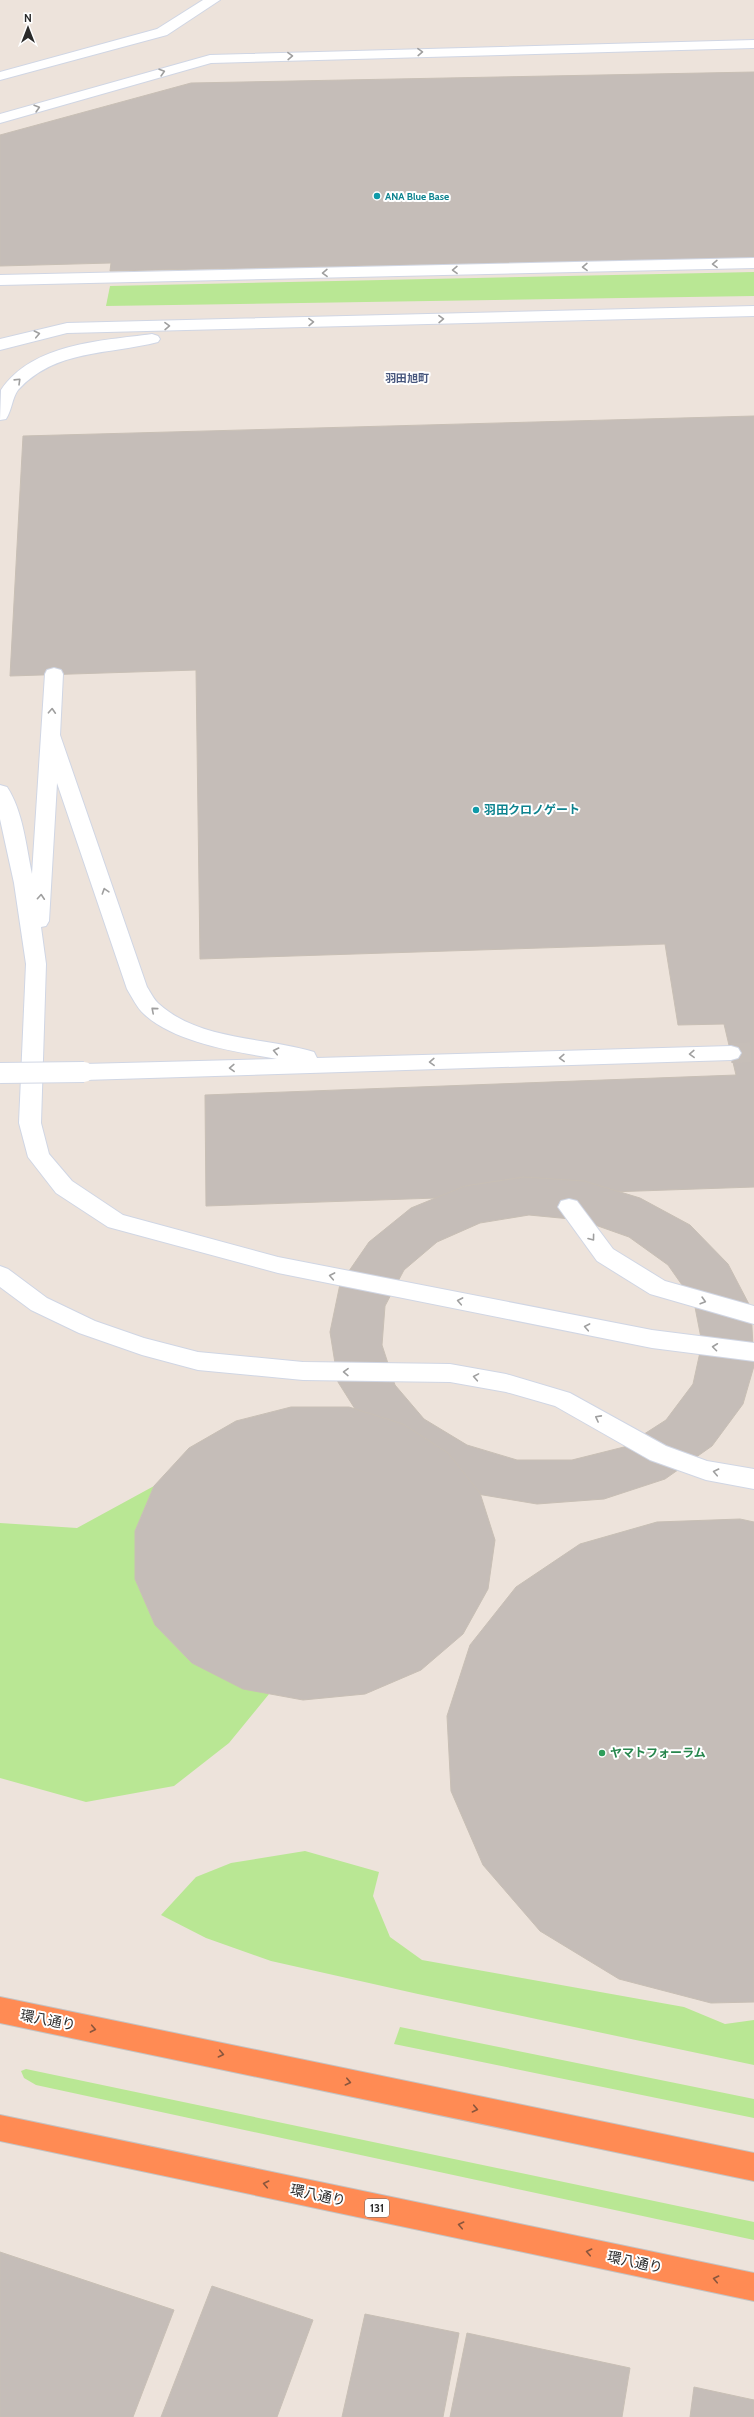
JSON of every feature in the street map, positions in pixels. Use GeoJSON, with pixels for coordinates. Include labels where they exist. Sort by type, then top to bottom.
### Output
{"type":"FeatureCollection","features":[{"type":"Feature","properties":{"kind":"highway","name":"環八通り"},"geometry":{"type":"LineString","coordinates":[[0,2010],[223,2054],[406,2095],[754,2167]]}},
{"type":"Feature","properties":{"kind":"highway","name":"環八通り"},"geometry":{"type":"LineString","coordinates":[[0,2128],[754,2287]]}},
{"type":"Feature","properties":{"kind":"lane"},"geometry":{"type":"LineString","coordinates":[[0,76],[162,32],[213,0]]}},
{"type":"Feature","properties":{"kind":"lane"},"geometry":{"type":"LineString","coordinates":[[0,119],[210,58],[754,44]]}},
{"type":"Feature","properties":{"kind":"lane"},"geometry":{"type":"LineString","coordinates":[[0,280],[754,263]]}},
{"type":"Feature","properties":{"kind":"lane"},"geometry":{"type":"LineString","coordinates":[[0,345],[13,340],[67,328],[754,311]]}},
{"type":"Feature","properties":{"kind":"lane"},"geometry":{"type":"LineString","coordinates":[[0,415],[9,390],[31,369],[55,357],[87,348],[125,342],[290,323]]}},
{"type":"Feature","properties":{"kind":"lane"},"geometry":{"type":"LineString","coordinates":[[54,674],[36,964],[30,1123],[39,1157],[64,1187],[116,1221],[278,1265],[652,1339],[754,1352]]}},
{"type":"Feature","properties":{"kind":"lane"},"geometry":{"type":"LineString","coordinates":[[50,734],[137,989],[152,1009],[175,1026],[208,1036],[341,1064]]}},
{"type":"Feature","properties":{"kind":"lane"},"geometry":{"type":"LineString","coordinates":[[0,791],[9,816],[24,883],[36,964]]}},
{"type":"Feature","properties":{"kind":"lane"},"geometry":{"type":"LineString","coordinates":[[0,1073],[84,1072],[731,1053]]}},
{"type":"Feature","properties":{"kind":"lane"},"geometry":{"type":"LineString","coordinates":[[569,1207],[605,1254],[658,1288],[754,1315]]}},
{"type":"Feature","properties":{"kind":"lane"},"geometry":{"type":"LineString","coordinates":[[0,1275],[39,1304],[87,1327],[142,1346],[198,1360],[303,1371],[450,1373],[506,1383],[562,1399],[658,1453],[706,1470],[754,1479]]}},
{"type":"Feature","properties":{"kind":"green space"},"geometry":{"type":"Polygon","coordinates":[[[754,272],[754,296],[106,306],[110,286],[754,272]]]}},
{"type":"Feature","properties":{"kind":"green space"},"geometry":{"type":"Polygon","coordinates":[[[154,1486],[135,1531],[135,1579],[155,1625],[192,1663],[269,1694],[229,1743],[174,1786],[86,1802],[0,1778],[0,1523],[77,1528],[154,1486]]]}},
{"type":"Feature","properties":{"kind":"green space"},"geometry":{"type":"Polygon","coordinates":[[[305,1851],[379,1872],[373,1896],[390,1937],[422,1960],[684,2007],[725,2024],[754,2020],[754,2065],[418,1994],[271,1961],[206,1938],[161,1915],[196,1877],[231,1863],[305,1851]]]}},
{"type":"Feature","properties":{"kind":"green space"},"geometry":{"type":"Polygon","coordinates":[[[400,2027],[754,2099],[754,2118],[394,2044],[400,2027]]]}},
{"type":"Feature","properties":{"kind":"green space"},"geometry":{"type":"Polygon","coordinates":[[[26,2069],[754,2222],[754,2240],[36,2085],[24,2078],[21,2071],[26,2069]]]}},
{"type":"Feature","properties":{"kind":"building","name":"ANA Blue Base"},"geometry":{"type":"Polygon","coordinates":[[[754,72],[754,258],[110,271],[111,263],[0,266],[0,135],[191,83],[754,72]]]}},
{"type":"Feature","properties":{"kind":"building","name":"羽田クロノゲート"},"geometry":{"type":"Polygon","coordinates":[[[754,416],[754,1187],[206,1206],[205,1095],[736,1075],[724,1024],[678,1025],[665,944],[200,959],[196,670],[10,676],[23,436],[754,416]]]}},
{"type":"Feature","properties":{"kind":"building"},"geometry":{"type":"Polygon","coordinates":[[[524,1177],[584,1181],[640,1198],[690,1225],[728,1264],[751,1308],[754,1366],[743,1404],[712,1446],[665,1479],[604,1499],[537,1504],[471,1493],[412,1466],[367,1428],[338,1382],[330,1332],[340,1284],[369,1242],[411,1208],[465,1186],[524,1177]],[[529,1215],[480,1223],[437,1242],[404,1270],[385,1306],[382,1345],[395,1385],[424,1419],[467,1445],[517,1460],[572,1460],[624,1447],[666,1420],[693,1384],[702,1343],[694,1302],[668,1265],[629,1237],[581,1220],[529,1215]]]}},
{"type":"Feature","properties":{"kind":"building"},"geometry":{"type":"Polygon","coordinates":[[[291,1407],[349,1407],[403,1424],[448,1453],[480,1493],[495,1540],[488,1589],[463,1634],[421,1670],[365,1694],[303,1700],[243,1689],[192,1663],[155,1625],[135,1579],[135,1531],[154,1486],[189,1448],[236,1421],[291,1407]]]}},
{"type":"Feature","properties":{"kind":"building","name":"ヤマトフォーラム"},"geometry":{"type":"Polygon","coordinates":[[[740,1519],[754,1522],[754,2002],[711,2003],[619,1979],[540,1931],[483,1865],[451,1791],[447,1716],[470,1645],[516,1587],[580,1544],[657,1522],[740,1519]]]}},
{"type":"Feature","properties":{"kind":"building"},"geometry":{"type":"Polygon","coordinates":[[[0,2252],[174,2310],[133,2417],[0,2417],[0,2252]]]}},
{"type":"Feature","properties":{"kind":"building"},"geometry":{"type":"Polygon","coordinates":[[[212,2286],[313,2320],[277,2417],[161,2417],[212,2286]]]}},
{"type":"Feature","properties":{"kind":"building"},"geometry":{"type":"Polygon","coordinates":[[[365,2314],[459,2333],[443,2417],[342,2417],[365,2314]]]}},
{"type":"Feature","properties":{"kind":"building"},"geometry":{"type":"Polygon","coordinates":[[[467,2333],[630,2368],[622,2417],[450,2417],[467,2333]]]}},
{"type":"Feature","properties":{"kind":"building"},"geometry":{"type":"Polygon","coordinates":[[[694,2387],[754,2400],[754,2417],[690,2417],[694,2387]]]}},
{"type":"Feature","properties":{"kind":"tunnel"},"geometry":{"type":"LineString","coordinates":[[731,1053],[754,1052]]}},
{"type":"Feature","properties":{"kind":"place","name":"ANA Blue Base"},"geometry":{"type":"Point","coordinates":[377,196]}},
{"type":"Feature","properties":{"kind":"place","name":"羽田クロノゲート"},"geometry":{"type":"Point","coordinates":[476,810]}},
{"type":"Feature","properties":{"kind":"place","name":"ヤマトフォーラム"},"geometry":{"type":"Point","coordinates":[602,1753]}},
{"type":"Feature","properties":{"kind":"district","name":"羽田旭町"},"geometry":{"type":"Point","coordinates":[407,378]}}]}
